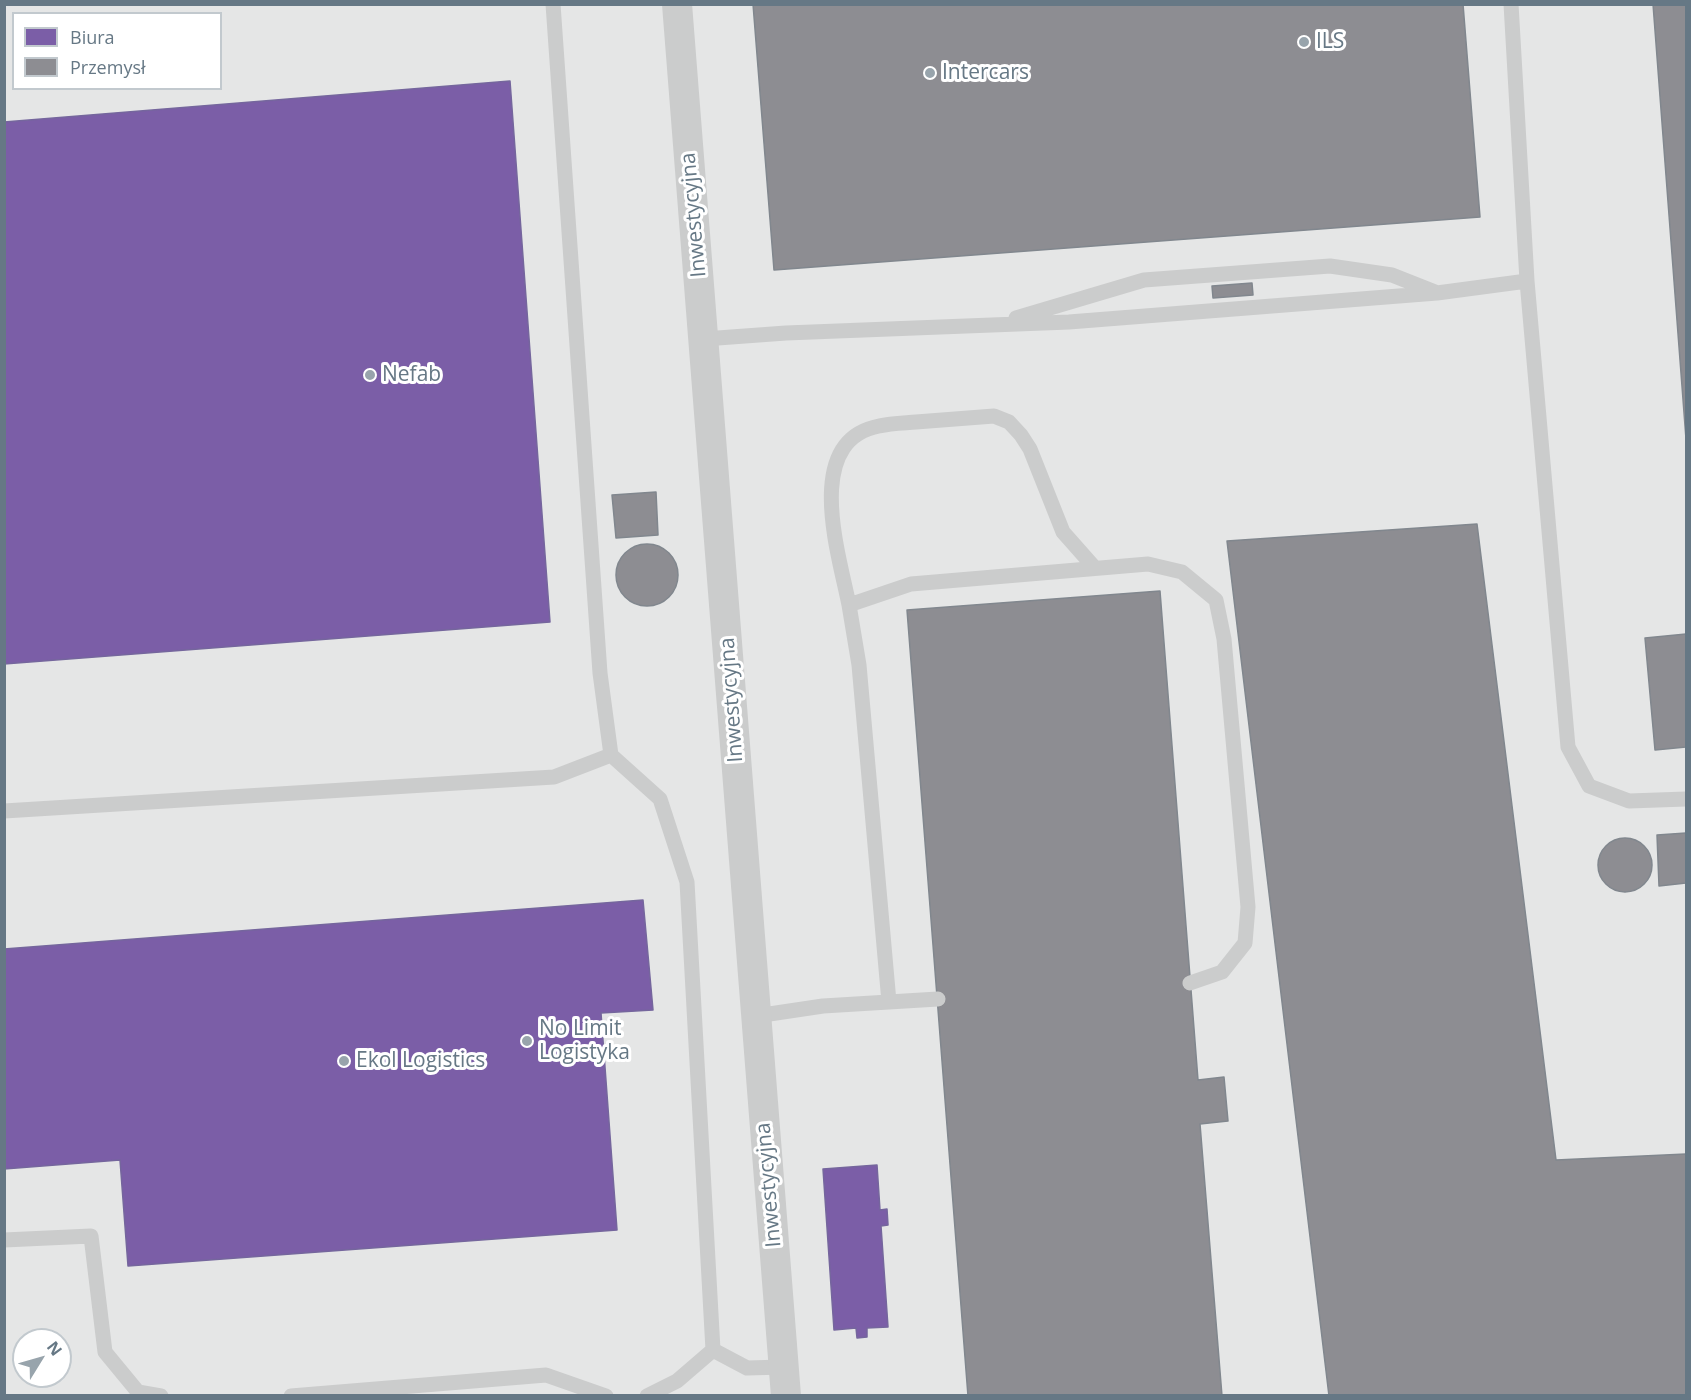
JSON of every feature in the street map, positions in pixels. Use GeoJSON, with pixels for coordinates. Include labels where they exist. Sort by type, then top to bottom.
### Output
{"type":"FeatureCollection","features":[{"type":"Feature","properties":{"kind":"street","name":"Inwestycyjna"},"geometry":{"type":"LineString","coordinates":[[677,4],[785,1381]]}},
{"type":"Feature","properties":{"kind":"lane"},"geometry":{"type":"LineString","coordinates":[[554,4],[600,673],[611,755],[660,799],[687,882],[713,1350]]}},
{"type":"Feature","properties":{"kind":"lane"},"geometry":{"type":"LineString","coordinates":[[1511,4],[1527,281],[1568,747],[1589,786],[1629,801],[1686,799]]}},
{"type":"Feature","properties":{"kind":"lane"},"geometry":{"type":"LineString","coordinates":[[996,324],[1144,280],[1330,266],[1392,274],[1437,293]]}},
{"type":"Feature","properties":{"kind":"lane"},"geometry":{"type":"LineString","coordinates":[[704,339],[1069,322],[1437,293],[1527,281]]}},
{"type":"Feature","properties":{"kind":"lane"},"geometry":{"type":"LineString","coordinates":[[889,1002],[859,664],[832,506],[834,465],[841,450],[856,436],[877,426],[994,416],[1009,422],[1030,449],[1063,532],[1095,567]]}},
{"type":"Feature","properties":{"kind":"lane"},"geometry":{"type":"LineString","coordinates":[[849,605],[911,584],[1148,564],[1182,572],[1216,600],[1224,639],[1248,907],[1245,943],[1222,972],[1190,983]]}},
{"type":"Feature","properties":{"kind":"lane"},"geometry":{"type":"LineString","coordinates":[[4,811],[554,777],[611,755]]}},
{"type":"Feature","properties":{"kind":"lane"},"geometry":{"type":"LineString","coordinates":[[756,1016],[823,1006],[938,999]]}},
{"type":"Feature","properties":{"kind":"lane"},"geometry":{"type":"LineString","coordinates":[[4,1240],[91,1236],[105,1352],[138,1392],[161,1395]]}},
{"type":"Feature","properties":{"kind":"lane"},"geometry":{"type":"LineString","coordinates":[[713,1350],[747,1368],[785,1381]]}},
{"type":"Feature","properties":{"kind":"lane"},"geometry":{"type":"LineString","coordinates":[[647,1395],[677,1381],[713,1350]]}},
{"type":"Feature","properties":{"kind":"lane"},"geometry":{"type":"LineString","coordinates":[[291,1395],[546,1375],[606,1395]]}},
{"type":"Feature","properties":{"kind":"shaded area"},"geometry":{"type":"Polygon","coordinates":[[[5,5],[1686,5],[1686,1395],[5,1396],[5,5]]]}},
{"type":"Feature","properties":{"kind":"building: Biura"},"geometry":{"type":"Polygon","coordinates":[[[510,81],[550,622],[4,664],[4,122],[510,81]]]}},
{"type":"Feature","properties":{"kind":"building: Biura"},"geometry":{"type":"Polygon","coordinates":[[[643,900],[653,1010],[601,1013],[617,1230],[128,1266],[120,1160],[4,1169],[4,949],[643,900]]]}},
{"type":"Feature","properties":{"kind":"building: Biura"},"geometry":{"type":"Polygon","coordinates":[[[877,1165],[880,1210],[887,1209],[888,1225],[881,1226],[888,1327],[867,1328],[867,1337],[857,1338],[856,1328],[834,1330],[823,1169],[877,1165]]]}},
{"type":"Feature","properties":{"kind":"building: Przemysł"},"geometry":{"type":"Polygon","coordinates":[[[753,4],[1463,4],[1480,217],[774,270],[753,4]]]}},
{"type":"Feature","properties":{"kind":"building: Przemysł"},"geometry":{"type":"Polygon","coordinates":[[[1653,4],[1686,4],[1686,439],[1653,4]]]}},
{"type":"Feature","properties":{"kind":"building: Przemysł"},"geometry":{"type":"Polygon","coordinates":[[[1252,283],[1253,295],[1213,298],[1212,286],[1252,283]]]}},
{"type":"Feature","properties":{"kind":"building: Przemysł"},"geometry":{"type":"Polygon","coordinates":[[[656,492],[658,535],[616,538],[612,495],[656,492]]]}},
{"type":"Feature","properties":{"kind":"building: Przemysł"},"geometry":{"type":"Polygon","coordinates":[[[1477,524],[1556,1160],[1686,1154],[1686,1396],[1329,1396],[1227,541],[1477,524]]]}},
{"type":"Feature","properties":{"kind":"building: Przemysł"},"geometry":{"type":"Polygon","coordinates":[[[647,544],[664,549],[669,553],[673,558],[678,575],[673,592],[669,597],[664,601],[647,606],[630,601],[625,597],[621,592],[616,575],[621,558],[625,553],[630,549],[647,544]]]}},
{"type":"Feature","properties":{"kind":"building: Przemysł"},"geometry":{"type":"Polygon","coordinates":[[[1160,591],[1198,1080],[1224,1077],[1228,1121],[1200,1124],[1222,1396],[968,1396],[907,610],[1160,591]]]}},
{"type":"Feature","properties":{"kind":"building: Przemysł"},"geometry":{"type":"Polygon","coordinates":[[[1686,634],[1686,747],[1655,750],[1645,638],[1686,634]]]}},
{"type":"Feature","properties":{"kind":"building: Przemysł"},"geometry":{"type":"Polygon","coordinates":[[[1686,833],[1686,883],[1659,886],[1657,835],[1686,833]]]}},
{"type":"Feature","properties":{"kind":"building: Przemysł"},"geometry":{"type":"Polygon","coordinates":[[[1625,838],[1635,840],[1644,846],[1650,855],[1652,865],[1650,875],[1644,884],[1635,890],[1625,892],[1615,890],[1606,884],[1600,875],[1598,865],[1600,855],[1606,846],[1615,840],[1625,838]]]}},
{"type":"Feature","properties":{"kind":"place","name":"ILS"},"geometry":{"type":"Point","coordinates":[1304,42]}},
{"type":"Feature","properties":{"kind":"place","name":"Intercars"},"geometry":{"type":"Point","coordinates":[930,73]}},
{"type":"Feature","properties":{"kind":"place","name":"Nefab"},"geometry":{"type":"Point","coordinates":[370,375]}},
{"type":"Feature","properties":{"kind":"place","name":"No Limit Logistyka"},"geometry":{"type":"Point","coordinates":[527,1041]}},
{"type":"Feature","properties":{"kind":"place","name":"Ekol Logistics"},"geometry":{"type":"Point","coordinates":[344,1061]}}]}
